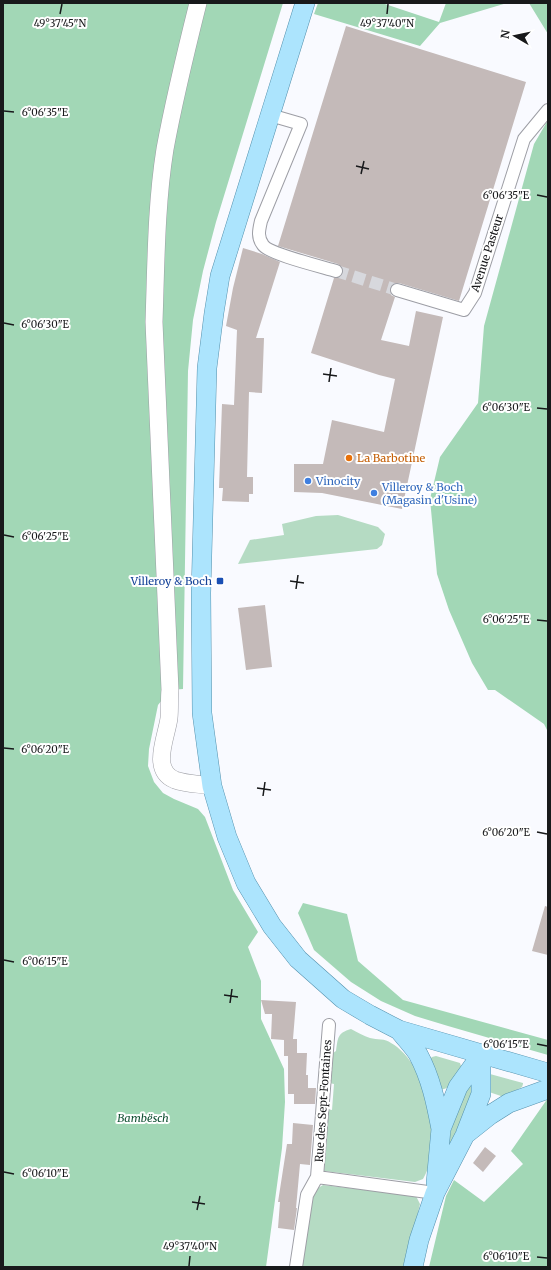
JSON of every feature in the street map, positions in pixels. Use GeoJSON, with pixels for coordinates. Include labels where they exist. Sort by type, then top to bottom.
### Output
{"type":"FeatureCollection","features":[{"type":"Feature","properties":{"kind":"main road"},"geometry":{"type":"LineString","coordinates":[[198,3],[178,86],[165,150],[156,266],[154,322],[170,690],[169,718],[161,752],[162,765],[166,773],[174,780],[212,786]]}},
{"type":"Feature","properties":{"kind":"main road"},"geometry":{"type":"LineString","coordinates":[[305,3],[220,276],[207,368],[200,657],[202,713],[212,786],[227,837],[246,883],[272,926],[298,959],[343,999],[399,1030],[481,1055],[548,1073]]}},
{"type":"Feature","properties":{"kind":"main road"},"geometry":{"type":"LineString","coordinates":[[399,1030],[418,1054],[435,1096],[442,1129]]}},
{"type":"Feature","properties":{"kind":"main road"},"geometry":{"type":"LineString","coordinates":[[435,1193],[442,1129],[458,1087],[481,1055]]}},
{"type":"Feature","properties":{"kind":"main road"},"geometry":{"type":"LineString","coordinates":[[413,1267],[419,1240],[435,1193],[465,1135],[481,1094],[481,1055]]}},
{"type":"Feature","properties":{"kind":"main road"},"geometry":{"type":"LineString","coordinates":[[465,1135],[508,1103],[548,1089]]}},
{"type":"Feature","properties":{"kind":"street","name":"Avenue Pasteur"},"geometry":{"type":"LineString","coordinates":[[397,290],[464,310],[475,293],[524,139],[548,110]]}},
{"type":"Feature","properties":{"kind":"street"},"geometry":{"type":"LineString","coordinates":[[270,115],[301,124],[261,222],[258,234],[263,246],[274,253],[336,271]]}},
{"type":"Feature","properties":{"kind":"street","name":"Rue des Sept-Fontaines"},"geometry":{"type":"LineString","coordinates":[[296,1267],[307,1195],[317,1177],[329,1025]]}},
{"type":"Feature","properties":{"kind":"street","name":"Rue des Sept-Fontaines"},"geometry":{"type":"LineString","coordinates":[[317,1177],[435,1193]]}},
{"type":"Feature","properties":{"kind":"green space","name":"Bambësch"},"geometry":{"type":"Polygon","coordinates":[[[3,3],[283,3],[216,222],[203,271],[193,320],[188,371],[183,689],[170,690],[158,705],[149,749],[148,766],[154,782],[163,793],[198,809],[205,817],[233,890],[258,932],[248,947],[261,981],[261,1019],[284,1069],[285,1102],[282,1148],[266,1267],[3,1267],[3,3]]]}},
{"type":"Feature","properties":{"kind":"green space"},"geometry":{"type":"Polygon","coordinates":[[[318,3],[382,3],[439,22],[446,3],[507,3],[440,23],[420,46],[314,14],[318,3]]]}},
{"type":"Feature","properties":{"kind":"green space"},"geometry":{"type":"Polygon","coordinates":[[[529,3],[548,3],[548,34],[529,3]]]}},
{"type":"Feature","properties":{"kind":"green space"},"geometry":{"type":"Polygon","coordinates":[[[548,120],[548,732],[544,724],[495,690],[488,690],[472,663],[449,610],[437,574],[430,499],[440,457],[478,403],[484,326],[534,144],[548,120]]]}},
{"type":"Feature","properties":{"kind":"green space"},"geometry":{"type":"Polygon","coordinates":[[[338,515],[378,527],[385,534],[382,545],[377,549],[238,564],[250,540],[284,535],[282,524],[316,516],[338,515]]]}},
{"type":"Feature","properties":{"kind":"green space"},"geometry":{"type":"Polygon","coordinates":[[[303,903],[347,914],[358,961],[403,1000],[548,1040],[548,1055],[415,1016],[381,1001],[351,982],[314,950],[298,913],[303,903]]]}},
{"type":"Feature","properties":{"kind":"green space"},"geometry":{"type":"Polygon","coordinates":[[[351,1029],[370,1038],[389,1041],[410,1060],[414,1067],[424,1093],[431,1123],[431,1153],[428,1167],[423,1179],[415,1182],[324,1171],[327,1139],[324,1138],[327,1109],[332,1110],[334,1084],[329,1083],[330,1055],[336,1051],[338,1039],[341,1034],[351,1029]]]}},
{"type":"Feature","properties":{"kind":"green space"},"geometry":{"type":"Polygon","coordinates":[[[436,1056],[460,1063],[462,1069],[453,1082],[444,1089],[441,1089],[430,1059],[436,1056]]]}},
{"type":"Feature","properties":{"kind":"green space"},"geometry":{"type":"Polygon","coordinates":[[[490,1074],[523,1083],[522,1087],[504,1097],[489,1092],[490,1074]]]}},
{"type":"Feature","properties":{"kind":"green space"},"geometry":{"type":"Polygon","coordinates":[[[472,1079],[475,1088],[446,1155],[452,1126],[459,1105],[467,1086],[472,1079]]]}},
{"type":"Feature","properties":{"kind":"green space"},"geometry":{"type":"Polygon","coordinates":[[[548,1098],[548,1267],[429,1267],[446,1196],[454,1180],[484,1202],[523,1164],[511,1151],[548,1098]]]}},
{"type":"Feature","properties":{"kind":"green space"},"geometry":{"type":"Polygon","coordinates":[[[323,1185],[416,1196],[420,1204],[405,1267],[302,1267],[313,1196],[318,1188],[323,1185]]]}},
{"type":"Feature","properties":{"kind":"building"},"geometry":{"type":"Polygon","coordinates":[[[346,26],[526,82],[459,301],[399,283],[392,284],[390,288],[391,295],[395,297],[381,340],[409,346],[416,311],[443,317],[402,509],[322,493],[294,492],[294,464],[323,464],[332,420],[384,432],[395,379],[311,353],[334,278],[341,276],[343,269],[338,264],[278,246],[346,26]]]}},
{"type":"Feature","properties":{"kind":"building"},"geometry":{"type":"Polygon","coordinates":[[[243,248],[280,262],[256,338],[264,338],[262,393],[249,392],[247,477],[253,477],[253,494],[249,494],[249,502],[222,501],[223,488],[219,488],[222,404],[234,405],[237,330],[226,326],[233,288],[243,248]]]}},
{"type":"Feature","properties":{"kind":"building"},"geometry":{"type":"Polygon","coordinates":[[[265,605],[272,667],[246,670],[238,608],[265,605]]]}},
{"type":"Feature","properties":{"kind":"building"},"geometry":{"type":"Polygon","coordinates":[[[545,906],[548,907],[548,955],[532,951],[545,906]]]}},
{"type":"Feature","properties":{"kind":"building"},"geometry":{"type":"Polygon","coordinates":[[[261,1000],[296,1002],[293,1039],[297,1039],[297,1053],[307,1053],[306,1075],[308,1075],[308,1088],[316,1088],[315,1104],[294,1104],[294,1094],[288,1094],[288,1056],[284,1056],[284,1040],[271,1039],[272,1014],[265,1014],[261,1000]]]}},
{"type":"Feature","properties":{"kind":"building"},"geometry":{"type":"Polygon","coordinates":[[[293,1123],[313,1125],[310,1165],[300,1164],[294,1230],[278,1228],[280,1202],[278,1202],[287,1144],[292,1144],[293,1123]]]}},
{"type":"Feature","properties":{"kind":"building"},"geometry":{"type":"Polygon","coordinates":[[[485,1147],[496,1156],[483,1172],[473,1163],[485,1147]]]}},
{"type":"Feature","properties":{"kind":"tunnel"},"geometry":{"type":"LineString","coordinates":[[336,271],[397,290]]}},
{"type":"Feature","properties":{"kind":"place","name":"La Barbotine"},"geometry":{"type":"Point","coordinates":[349,458]}},
{"type":"Feature","properties":{"kind":"place","name":"Vinocity"},"geometry":{"type":"Point","coordinates":[308,481]}},
{"type":"Feature","properties":{"kind":"place","name":"Villeroy & Boch (Magasin d'Usine)"},"geometry":{"type":"Point","coordinates":[374,493]}},
{"type":"Feature","properties":{"kind":"place","name":"Villeroy & Boch"},"geometry":{"type":"Point","coordinates":[220,581]}}]}
